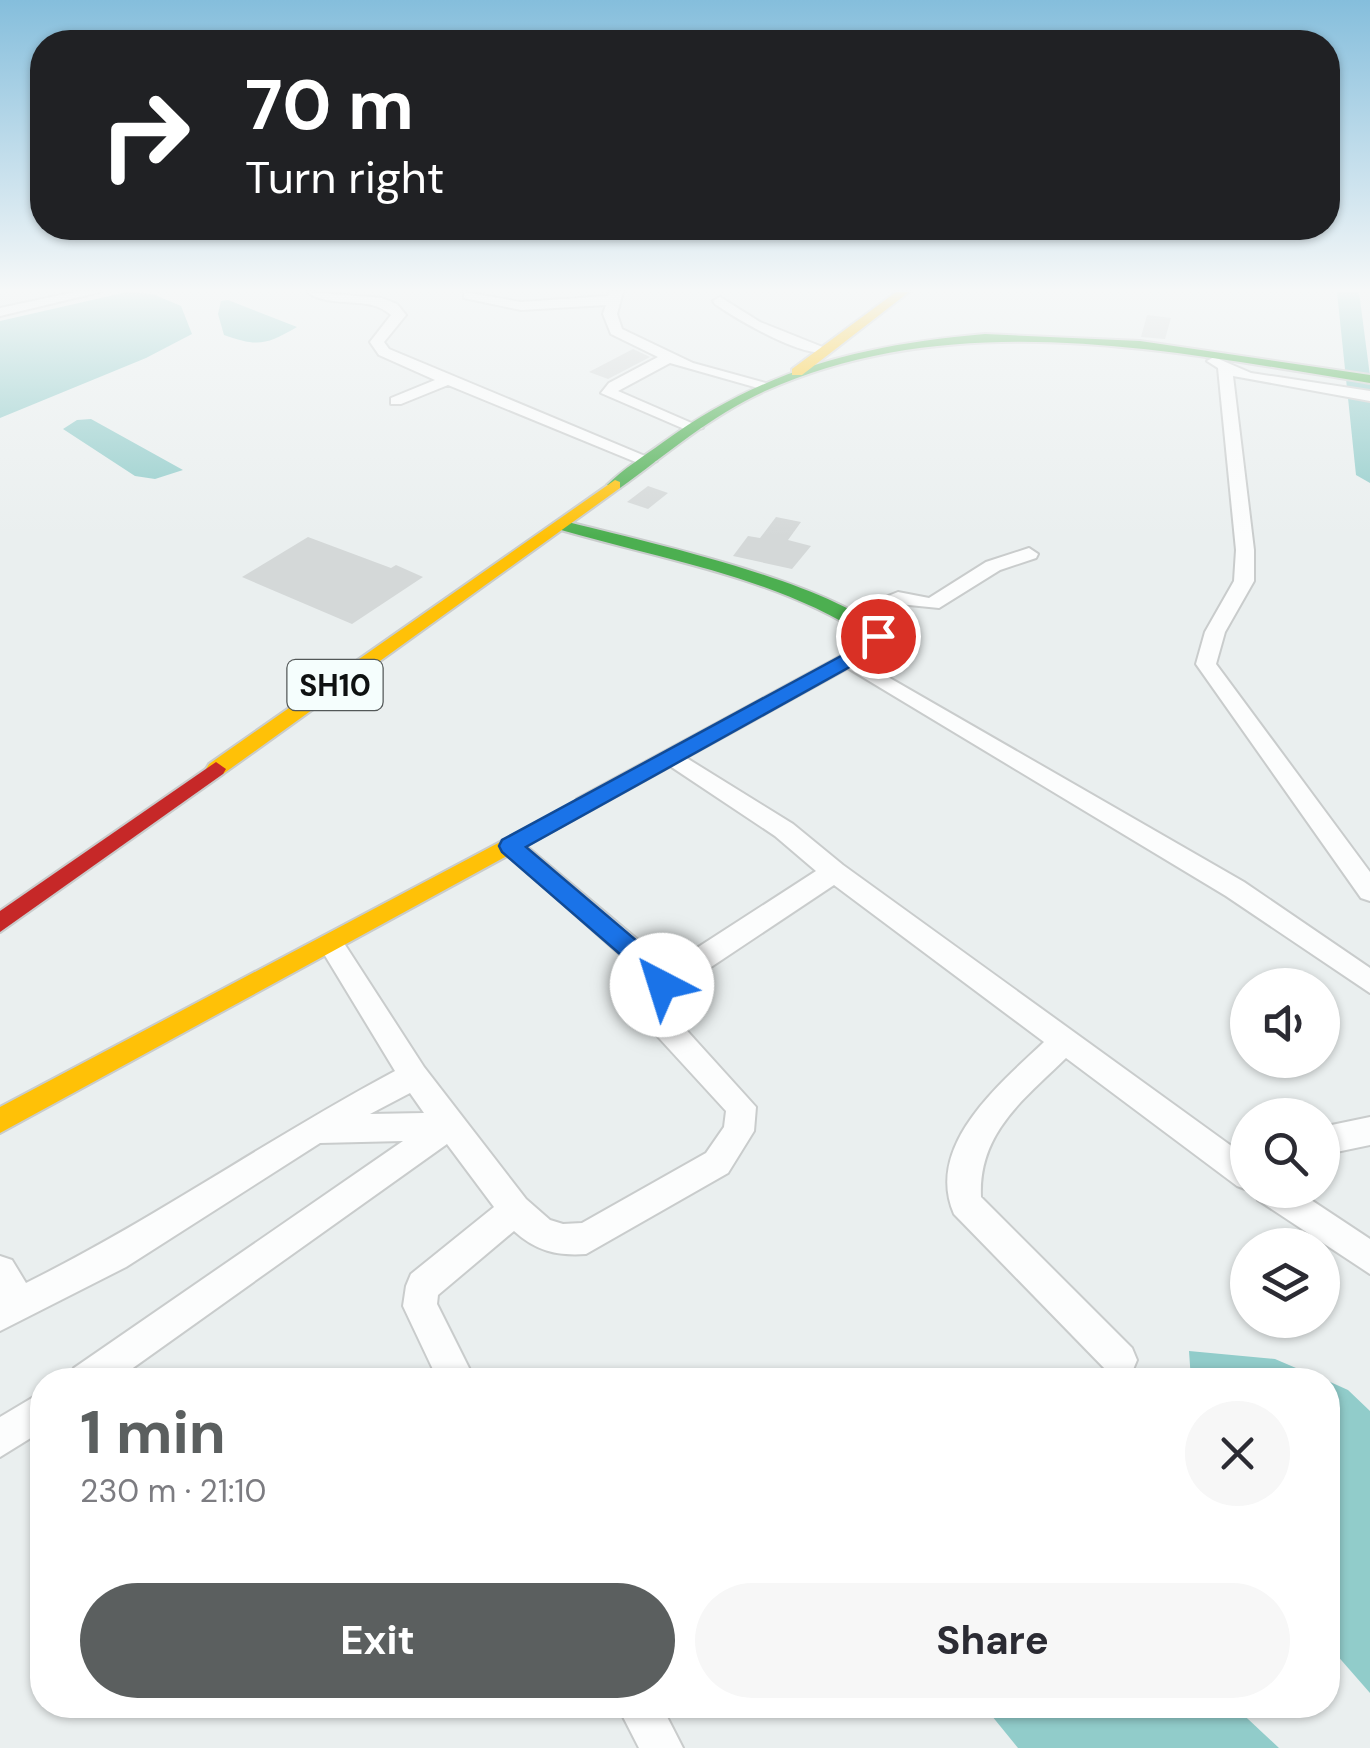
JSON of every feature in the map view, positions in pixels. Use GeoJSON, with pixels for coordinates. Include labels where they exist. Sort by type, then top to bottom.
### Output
{"type":"FeatureCollection","features":[{"type":"Feature","properties":{"kind":"main road","name":"SH10"},"geometry":{"type":"LineString","coordinates":[[0,923],[684,436],[766,385],[794,374]]}},
{"type":"Feature","properties":{"kind":"main road","name":"SH10"},"geometry":{"type":"LineString","coordinates":[[1299,374],[1370,379]]}},
{"type":"Feature","properties":{"kind":"main road"},"geometry":{"type":"LineString","coordinates":[[0,1121],[332,944],[848,660],[878,636],[850,615],[799,595],[609,543],[560,525]]}},
{"type":"Feature","properties":{"kind":"street"},"geometry":{"type":"LineString","coordinates":[[433,374],[648,461]]}},
{"type":"Feature","properties":{"kind":"street"},"geometry":{"type":"LineString","coordinates":[[638,374],[614,386],[609,393],[684,436]]}},
{"type":"Feature","properties":{"kind":"street"},"geometry":{"type":"LineString","coordinates":[[725,374],[766,385]]}},
{"type":"Feature","properties":{"kind":"street"},"geometry":{"type":"LineString","coordinates":[[1217,374],[1245,550],[1244,580],[1215,632],[1206,652],[1206,664],[1370,892]]}},
{"type":"Feature","properties":{"kind":"street"},"geometry":{"type":"LineString","coordinates":[[1268,374],[1370,396]]}},
{"type":"Feature","properties":{"kind":"street"},"geometry":{"type":"LineString","coordinates":[[396,401],[447,380]]}},
{"type":"Feature","properties":{"kind":"street"},"geometry":{"type":"LineString","coordinates":[[850,615],[898,598],[932,604],[993,566],[1030,554]]}},
{"type":"Feature","properties":{"kind":"street"},"geometry":{"type":"LineString","coordinates":[[848,660],[1235,889],[1370,982]]}},
{"type":"Feature","properties":{"kind":"street"},"geometry":{"type":"LineString","coordinates":[[672,756],[784,830],[834,872],[1230,1164]]}},
{"type":"Feature","properties":{"kind":"street"},"geometry":{"type":"LineString","coordinates":[[510,846],[668,981]]}},
{"type":"Feature","properties":{"kind":"street"},"geometry":{"type":"LineString","coordinates":[[332,944],[414,1076],[515,1210],[540,1233],[563,1240],[586,1238],[717,1163],[739,1131],[740,1107],[659,1019],[652,1002],[668,981],[834,872]]}},
{"type":"Feature","properties":{"kind":"street"},"geometry":{"type":"LineString","coordinates":[[1064,1042],[972,1136],[962,1181],[965,1202],[1120,1360]]}},
{"type":"Feature","properties":{"kind":"street"},"geometry":{"type":"LineString","coordinates":[[0,1272],[9,1309],[114,1256],[316,1129],[414,1076]]}},
{"type":"Feature","properties":{"kind":"street"},"geometry":{"type":"LineString","coordinates":[[316,1129],[450,1126]]}},
{"type":"Feature","properties":{"kind":"street"},"geometry":{"type":"LineString","coordinates":[[103,1368],[450,1126]]}},
{"type":"Feature","properties":{"kind":"street"},"geometry":{"type":"LineString","coordinates":[[1340,1138],[1370,1132]]}},
{"type":"Feature","properties":{"kind":"street"},"geometry":{"type":"LineString","coordinates":[[1216,1154],[1230,1152]]}},
{"type":"Feature","properties":{"kind":"street"},"geometry":{"type":"LineString","coordinates":[[1295,1208],[1370,1258]]}},
{"type":"Feature","properties":{"kind":"street"},"geometry":{"type":"LineString","coordinates":[[452,1368],[420,1306],[424,1286],[515,1210]]}},
{"type":"Feature","properties":{"kind":"street"},"geometry":{"type":"LineString","coordinates":[[0,1439],[30,1418]]}},
{"type":"Feature","properties":{"kind":"street"},"geometry":{"type":"LineString","coordinates":[[645,1718],[662,1748]]}},
{"type":"Feature","properties":{"kind":"water"},"geometry":{"type":"Polygon","coordinates":[[[0,374],[108,374],[0,418],[0,374]]]}},
{"type":"Feature","properties":{"kind":"water"},"geometry":{"type":"Polygon","coordinates":[[[91,419],[183,470],[155,479],[135,476],[63,429],[77,420],[91,419]]]}},
{"type":"Feature","properties":{"kind":"water"},"geometry":{"type":"Polygon","coordinates":[[[1189,1351],[1275,1359],[1296,1368],[1190,1368],[1189,1351]]]}},
{"type":"Feature","properties":{"kind":"water"},"geometry":{"type":"Polygon","coordinates":[[[1340,1386],[1370,1411],[1370,1693],[1340,1659],[1340,1386]]]}},
{"type":"Feature","properties":{"kind":"water"},"geometry":{"type":"Polygon","coordinates":[[[994,1718],[1247,1718],[1279,1748],[1018,1748],[994,1718]]]}},
{"type":"Feature","properties":{"kind":"building"},"geometry":{"type":"Polygon","coordinates":[[[593,374],[618,374],[608,379],[593,374]]]}},
{"type":"Feature","properties":{"kind":"building"},"geometry":{"type":"Polygon","coordinates":[[[648,486],[668,493],[648,509],[627,502],[648,486]]]}},
{"type":"Feature","properties":{"kind":"building"},"geometry":{"type":"Polygon","coordinates":[[[776,517],[801,522],[788,540],[811,546],[792,569],[733,556],[748,536],[760,538],[776,517]]]}},
{"type":"Feature","properties":{"kind":"building"},"geometry":{"type":"Polygon","coordinates":[[[308,537],[423,577],[352,624],[242,577],[308,537]]]}},
{"type":"Feature","properties":{"kind":"waterway"},"geometry":{"type":"LineString","coordinates":[[1358,374],[1370,475]]}},
{"type":"Feature","properties":{"kind":"traffic: fast"},"geometry":{"type":"LineString","coordinates":[[615,485],[704,420],[761,388],[800,374]]}},
{"type":"Feature","properties":{"kind":"traffic: fast"},"geometry":{"type":"LineString","coordinates":[[1336,374],[1370,379]]}},
{"type":"Feature","properties":{"kind":"traffic: fast"},"geometry":{"type":"LineString","coordinates":[[560,525],[770,584],[848,616],[878,636],[848,660],[585,804]]}},
{"type":"Feature","properties":{"kind":"traffic: slow"},"geometry":{"type":"LineString","coordinates":[[216,769],[615,485]]}},
{"type":"Feature","properties":{"kind":"traffic: slow"},"geometry":{"type":"LineString","coordinates":[[0,1121],[585,804]]}},
{"type":"Feature","properties":{"kind":"traffic: jam"},"geometry":{"type":"LineString","coordinates":[[0,923],[216,769]]}},
{"type":"Feature","properties":{"kind":"route"},"geometry":{"type":"LineString","coordinates":[[662,985],[668,981],[510,846],[848,660],[878,636]]}}]}
